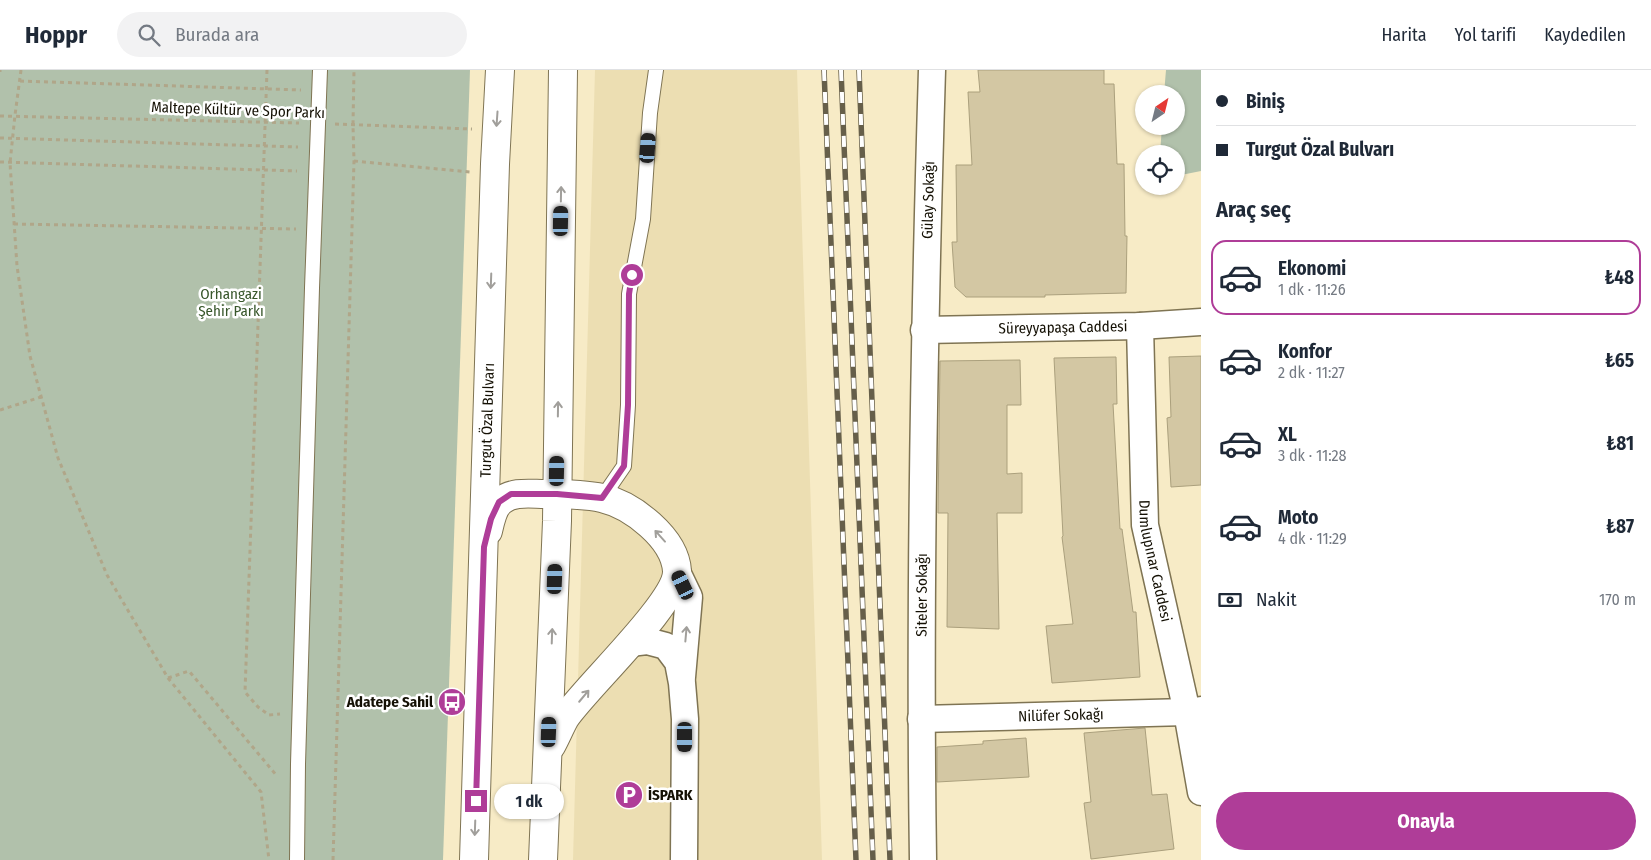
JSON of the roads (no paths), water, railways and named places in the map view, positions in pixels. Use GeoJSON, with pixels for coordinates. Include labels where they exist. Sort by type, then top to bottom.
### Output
{"type":"FeatureCollection","features":[{"type":"Feature","properties":{"kind":"highway","name":"Turgut Özal Bulvarı"},"geometry":{"type":"LineString","coordinates":[[474,860],[496,129],[500,70]]}},
{"type":"Feature","properties":{"kind":"highway"},"geometry":{"type":"LineString","coordinates":[[543,860],[557,494],[563,70]]}},
{"type":"Feature","properties":{"kind":"highway"},"geometry":{"type":"LineString","coordinates":[[484,547],[491,519],[499,502],[511,494],[557,494],[602,498],[628,508],[648,523],[664,539],[673,556],[677,572],[670,594],[565,718],[548,751]]}},
{"type":"Feature","properties":{"kind":"street","name":"Gülay Sokağı"},"geometry":{"type":"LineString","coordinates":[[924,330],[932,70]]}},
{"type":"Feature","properties":{"kind":"street","name":"Süreyyapaşa Caddesi"},"geometry":{"type":"LineString","coordinates":[[924,330],[1140,326],[1201,322]]}},
{"type":"Feature","properties":{"kind":"street","name":"Dumlupınar Caddesi"},"geometry":{"type":"LineString","coordinates":[[1140,326],[1145,525],[1194,711],[1201,792]]}},
{"type":"Feature","properties":{"kind":"street","name":"Siteler Sokağı"},"geometry":{"type":"LineString","coordinates":[[923,860],[921,719],[924,330]]}},
{"type":"Feature","properties":{"kind":"street"},"geometry":{"type":"LineString","coordinates":[[677,572],[689,597],[682,683]]}},
{"type":"Feature","properties":{"kind":"street"},"geometry":{"type":"LineString","coordinates":[[630,643],[647,641],[666,646],[678,662],[685,719],[684,860]]}},
{"type":"Feature","properties":{"kind":"street","name":"Nilüfer Sokağı"},"geometry":{"type":"LineString","coordinates":[[921,719],[1194,711]]}},
{"type":"Feature","properties":{"kind":"street"},"geometry":{"type":"LineString","coordinates":[[685,719],[697,770],[697,860]]}},
{"type":"Feature","properties":{"kind":"lane"},"geometry":{"type":"LineString","coordinates":[[297,860],[298,764],[320,70]]}},
{"type":"Feature","properties":{"kind":"lane"},"geometry":{"type":"LineString","coordinates":[[602,498],[624,466],[628,405],[629,294],[643,219],[650,113],[656,70]]}},
{"type":"Feature","properties":{"kind":"railway"},"geometry":{"type":"LineString","coordinates":[[824,70],[856,860]]}},
{"type":"Feature","properties":{"kind":"railway"},"geometry":{"type":"LineString","coordinates":[[841,70],[873,860]]}},
{"type":"Feature","properties":{"kind":"railway"},"geometry":{"type":"LineString","coordinates":[[859,70],[890,860]]}},
{"type":"Feature","properties":{"kind":"place","name":"Adatepe Sahil"},"geometry":{"type":"Point","coordinates":[452,702]}},
{"type":"Feature","properties":{"kind":"place","name":"İSPARK"},"geometry":{"type":"Point","coordinates":[629,795]}},
{"type":"Feature","properties":{"kind":"park label","name":"Orhangazi Şehir Parkı"},"geometry":{"type":"Point","coordinates":[231,302]}}]}
